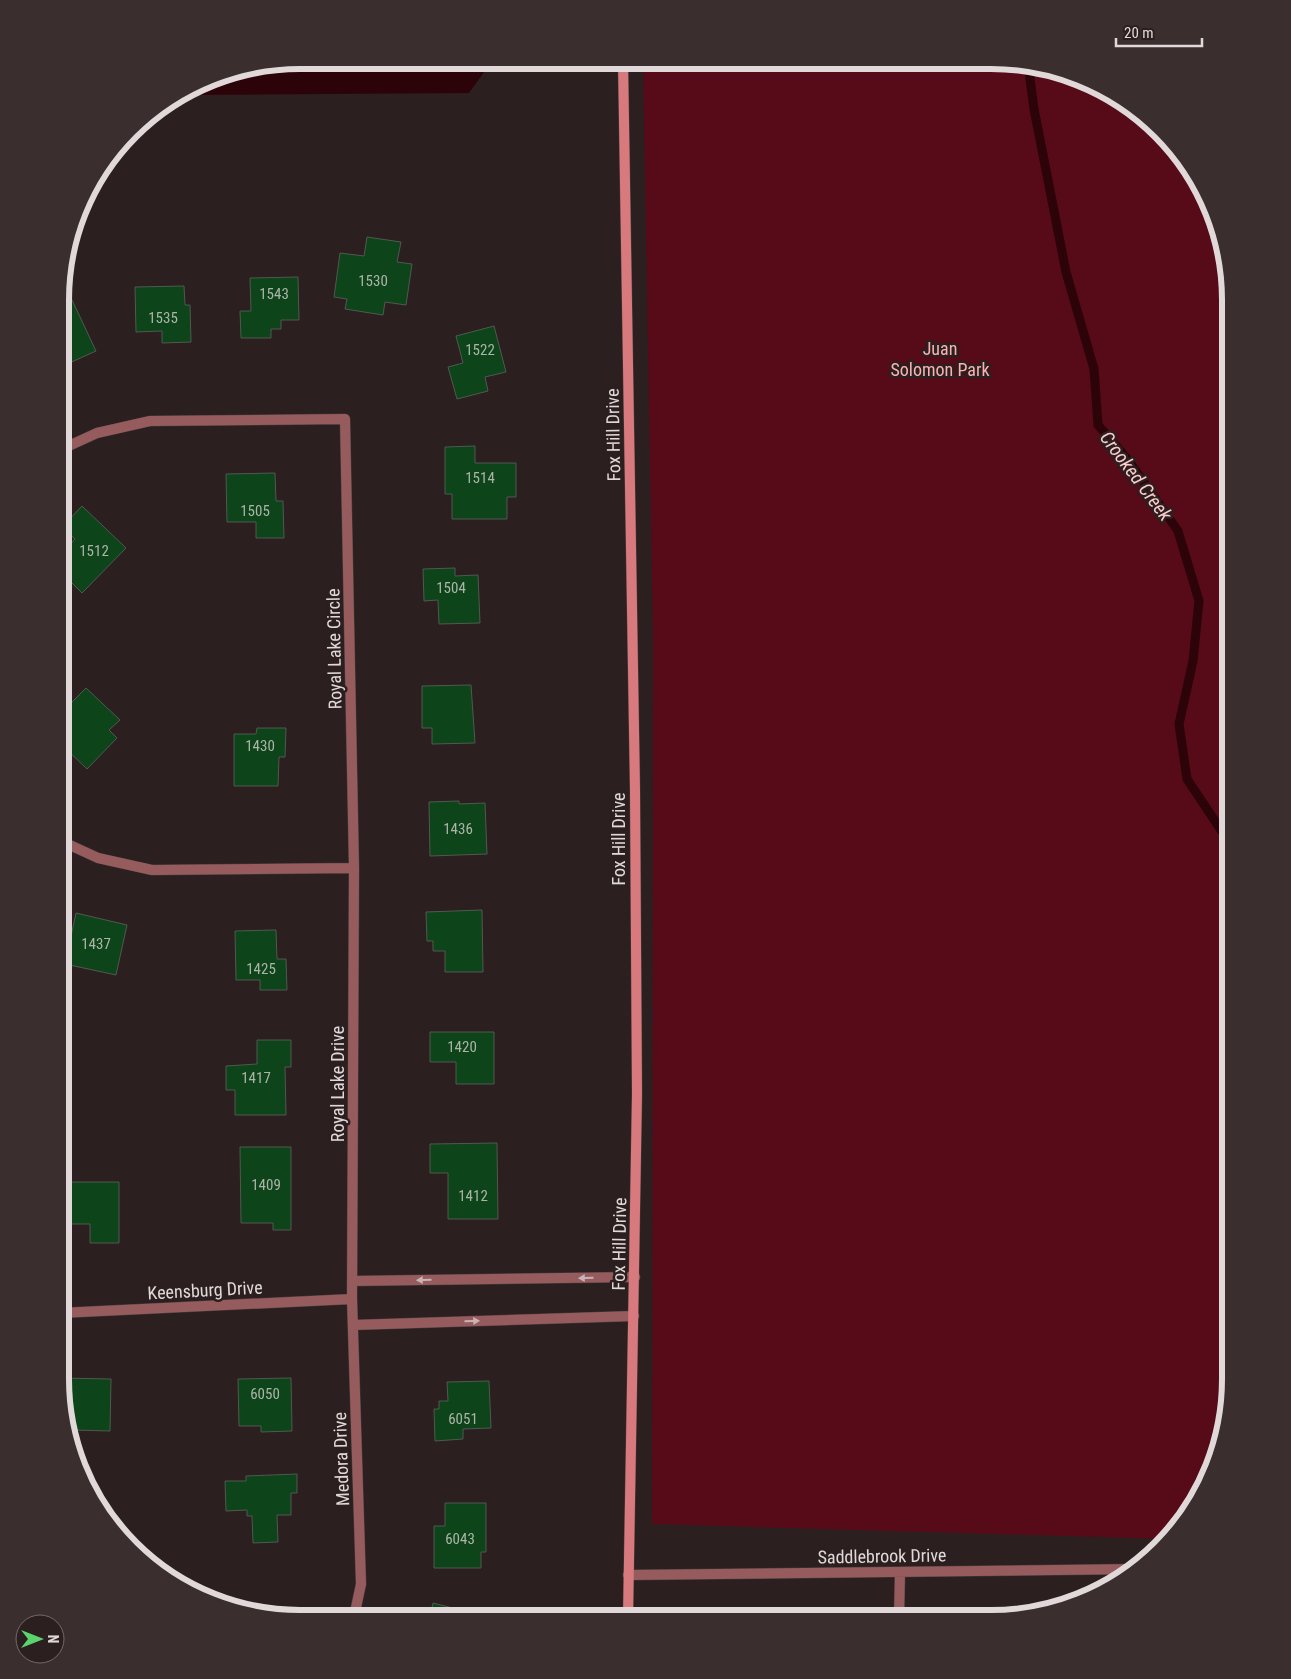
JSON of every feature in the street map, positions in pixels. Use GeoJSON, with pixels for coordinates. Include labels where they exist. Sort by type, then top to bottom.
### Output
{"type":"FeatureCollection","features":[{"type":"Feature","properties":{"kind":"street","name":"Fox Hill Drive"},"geometry":{"type":"LineString","coordinates":[[623,69],[635,790],[637,1094],[628,1610]]}},
{"type":"Feature","properties":{"kind":"street","name":"Royal Lake Circle"},"geometry":{"type":"LineString","coordinates":[[69,446],[97,433],[150,421],[345,419],[354,868]]}},
{"type":"Feature","properties":{"kind":"street"},"geometry":{"type":"LineString","coordinates":[[69,845],[104,860],[152,870],[354,868]]}},
{"type":"Feature","properties":{"kind":"street","name":"Royal Lake Drive"},"geometry":{"type":"LineString","coordinates":[[352,1299],[354,868]]}},
{"type":"Feature","properties":{"kind":"street"},"geometry":{"type":"LineString","coordinates":[[352,1281],[635,1278]]}},
{"type":"Feature","properties":{"kind":"street","name":"Keensburg Drive"},"geometry":{"type":"LineString","coordinates":[[69,1313],[352,1299]]}},
{"type":"Feature","properties":{"kind":"street","name":"Medora Drive"},"geometry":{"type":"LineString","coordinates":[[352,1299],[361,1584],[355,1610]]}},
{"type":"Feature","properties":{"kind":"street"},"geometry":{"type":"LineString","coordinates":[[353,1325],[634,1316]]}},
{"type":"Feature","properties":{"kind":"street","name":"Saddlebrook Drive"},"geometry":{"type":"LineString","coordinates":[[628,1575],[1123,1569]]}},
{"type":"Feature","properties":{"kind":"street"},"geometry":{"type":"LineString","coordinates":[[899,1610],[900,1572]]}},
{"type":"Feature","properties":{"kind":"green space","name":"Juan Solomon Park"},"geometry":{"type":"Polygon","coordinates":[[[643,69],[1007,69],[1037,73],[1080,86],[1132,116],[1155,136],[1183,171],[1205,211],[1218,254],[1222,284],[1222,1395],[1218,1425],[1205,1468],[1183,1508],[1159,1539],[652,1524],[653,641],[643,69]]]}},
{"type":"Feature","properties":{"kind":"shaded area"},"geometry":{"type":"Polygon","coordinates":[[[284,69],[486,69],[469,93],[193,95],[225,81],[254,73],[284,69]]]}},
{"type":"Feature","properties":{"kind":"building"},"geometry":{"type":"Polygon","coordinates":[[[367,237],[401,242],[397,262],[412,264],[406,305],[385,302],[383,315],[345,309],[347,299],[334,297],[340,253],[364,256],[367,237]]]}},
{"type":"Feature","properties":{"kind":"building"},"geometry":{"type":"Polygon","coordinates":[[[298,277],[299,320],[281,320],[281,329],[271,329],[271,338],[241,338],[240,311],[251,311],[250,278],[298,277]]]}},
{"type":"Feature","properties":{"kind":"building"},"geometry":{"type":"Polygon","coordinates":[[[184,286],[185,305],[190,305],[191,342],[162,343],[162,331],[136,332],[135,287],[184,286]]]}},
{"type":"Feature","properties":{"kind":"building"},"geometry":{"type":"Polygon","coordinates":[[[69,294],[96,351],[69,363],[69,294]]]}},
{"type":"Feature","properties":{"kind":"building"},"geometry":{"type":"Polygon","coordinates":[[[494,326],[506,372],[485,377],[488,391],[457,399],[448,367],[463,363],[456,336],[494,326]]]}},
{"type":"Feature","properties":{"kind":"building"},"geometry":{"type":"Polygon","coordinates":[[[475,446],[475,463],[516,463],[516,497],[507,497],[507,519],[452,519],[452,494],[445,494],[445,447],[475,446]]]}},
{"type":"Feature","properties":{"kind":"building"},"geometry":{"type":"Polygon","coordinates":[[[275,473],[276,501],[283,501],[284,538],[256,538],[256,522],[227,522],[226,474],[275,473]]]}},
{"type":"Feature","properties":{"kind":"building"},"geometry":{"type":"Polygon","coordinates":[[[82,506],[126,548],[82,593],[69,580],[69,545],[75,539],[69,533],[69,520],[82,506]]]}},
{"type":"Feature","properties":{"kind":"building"},"geometry":{"type":"Polygon","coordinates":[[[455,568],[455,576],[478,575],[480,623],[439,624],[438,600],[424,601],[423,569],[455,568]]]}},
{"type":"Feature","properties":{"kind":"building"},"geometry":{"type":"Polygon","coordinates":[[[471,685],[475,743],[432,744],[432,728],[422,728],[422,686],[471,685]]]}},
{"type":"Feature","properties":{"kind":"building"},"geometry":{"type":"Polygon","coordinates":[[[86,688],[120,720],[109,730],[117,738],[87,769],[69,752],[69,705],[86,688]]]}},
{"type":"Feature","properties":{"kind":"building"},"geometry":{"type":"Polygon","coordinates":[[[257,728],[286,728],[285,757],[279,757],[278,786],[234,786],[234,734],[256,734],[257,728]]]}},
{"type":"Feature","properties":{"kind":"building"},"geometry":{"type":"Polygon","coordinates":[[[459,801],[459,804],[485,803],[487,854],[430,856],[429,802],[459,801]]]}},
{"type":"Feature","properties":{"kind":"building"},"geometry":{"type":"Polygon","coordinates":[[[482,910],[483,972],[445,972],[445,951],[433,951],[433,941],[427,941],[426,912],[482,910]]]}},
{"type":"Feature","properties":{"kind":"building"},"geometry":{"type":"Polygon","coordinates":[[[76,913],[127,925],[116,975],[69,965],[69,945],[76,913]]]}},
{"type":"Feature","properties":{"kind":"building"},"geometry":{"type":"Polygon","coordinates":[[[276,930],[277,959],[286,959],[287,990],[260,990],[260,980],[236,980],[235,931],[276,930]]]}},
{"type":"Feature","properties":{"kind":"building"},"geometry":{"type":"Polygon","coordinates":[[[430,1032],[494,1032],[494,1084],[456,1084],[456,1062],[430,1062],[430,1032]]]}},
{"type":"Feature","properties":{"kind":"building"},"geometry":{"type":"Polygon","coordinates":[[[257,1040],[291,1040],[291,1067],[285,1067],[286,1115],[235,1115],[235,1090],[226,1090],[226,1066],[257,1064],[257,1040]]]}},
{"type":"Feature","properties":{"kind":"building"},"geometry":{"type":"Polygon","coordinates":[[[497,1143],[498,1219],[448,1219],[448,1173],[430,1173],[430,1144],[497,1143]]]}},
{"type":"Feature","properties":{"kind":"building"},"geometry":{"type":"Polygon","coordinates":[[[240,1147],[291,1147],[291,1230],[273,1230],[273,1223],[241,1223],[240,1147]]]}},
{"type":"Feature","properties":{"kind":"building"},"geometry":{"type":"Polygon","coordinates":[[[69,1182],[119,1182],[119,1243],[90,1243],[90,1224],[69,1224],[69,1182]]]}},
{"type":"Feature","properties":{"kind":"building"},"geometry":{"type":"Polygon","coordinates":[[[69,1378],[111,1379],[110,1431],[74,1430],[69,1395],[69,1378]]]}},
{"type":"Feature","properties":{"kind":"building"},"geometry":{"type":"Polygon","coordinates":[[[291,1378],[292,1431],[261,1432],[261,1426],[239,1426],[238,1379],[291,1378]]]}},
{"type":"Feature","properties":{"kind":"building"},"geometry":{"type":"Polygon","coordinates":[[[489,1381],[491,1428],[463,1429],[463,1439],[435,1441],[434,1409],[439,1409],[439,1401],[448,1401],[447,1382],[489,1381]]]}},
{"type":"Feature","properties":{"kind":"building"},"geometry":{"type":"Polygon","coordinates":[[[297,1474],[297,1493],[291,1493],[291,1515],[277,1515],[278,1542],[253,1543],[252,1516],[247,1516],[247,1510],[226,1511],[225,1481],[246,1481],[246,1476],[297,1474]]]}},
{"type":"Feature","properties":{"kind":"building"},"geometry":{"type":"Polygon","coordinates":[[[445,1503],[486,1503],[486,1552],[481,1552],[481,1568],[434,1568],[434,1526],[445,1526],[445,1503]]]}},
{"type":"Feature","properties":{"kind":"building"},"geometry":{"type":"Polygon","coordinates":[[[433,1603],[460,1610],[432,1610],[433,1603]]]}},
{"type":"Feature","properties":{"kind":"waterway","name":"Crooked Creek"},"geometry":{"type":"LineString","coordinates":[[1029,72],[1034,109],[1066,272],[1094,369],[1098,425],[1129,461],[1178,531],[1199,601],[1193,661],[1179,724],[1187,779],[1222,832]]}}]}
